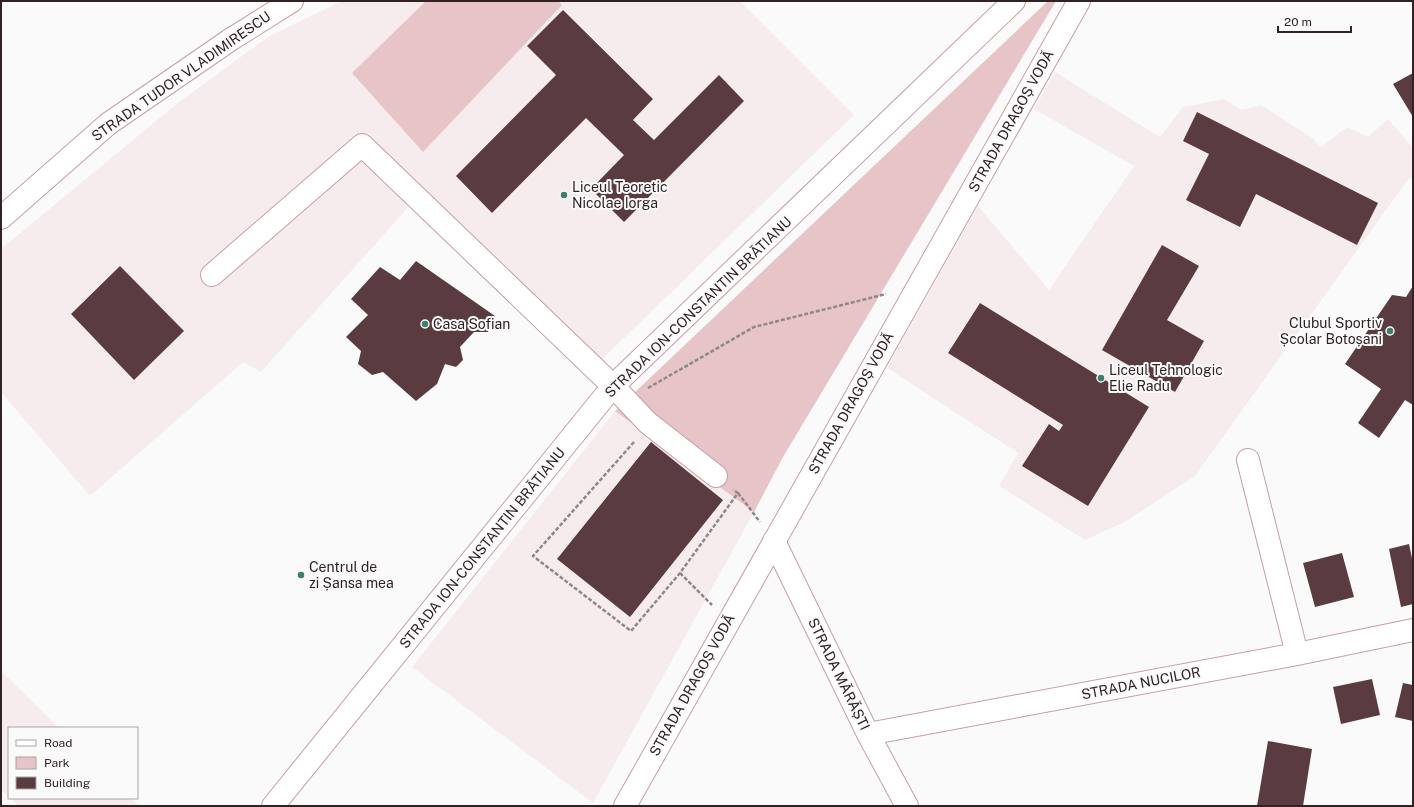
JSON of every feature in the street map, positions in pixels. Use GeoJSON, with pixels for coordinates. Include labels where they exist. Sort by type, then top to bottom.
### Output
{"type":"FeatureCollection","features":[{"type":"Feature","properties":{"kind":"street","name":"STRADA TUDOR VLADIMIRESCU"},"geometry":{"type":"LineString","coordinates":[[1,218],[108,124],[230,40],[292,1]]}},
{"type":"Feature","properties":{"kind":"street","name":"STRADA ION-CONSTANTIN BRĂTIANU"},"geometry":{"type":"LineString","coordinates":[[272,806],[620,393],[1014,1]]}},
{"type":"Feature","properties":{"kind":"street","name":"STRADA DRAGOȘ VODĂ"},"geometry":{"type":"LineString","coordinates":[[625,806],[728,620],[1079,1]]}},
{"type":"Feature","properties":{"kind":"street"},"geometry":{"type":"LineString","coordinates":[[212,275],[362,145],[620,393],[649,424],[716,476]]}},
{"type":"Feature","properties":{"kind":"street"},"geometry":{"type":"LineString","coordinates":[[1248,460],[1297,654]]}},
{"type":"Feature","properties":{"kind":"street","name":"STRADA MĂRĂȘTI"},"geometry":{"type":"LineString","coordinates":[[774,541],[868,734],[907,806]]}},
{"type":"Feature","properties":{"kind":"street","name":"STRADA NUCILOR"},"geometry":{"type":"LineString","coordinates":[[868,734],[1297,654],[1413,630]]}},
{"type":"Feature","properties":{"kind":"path"},"geometry":{"type":"LineString","coordinates":[[620,393],[754,327],[918,286]]}},
{"type":"Feature","properties":{"kind":"path"},"geometry":{"type":"LineString","coordinates":[[649,424],[533,556],[631,631],[680,573],[738,493]]}},
{"type":"Feature","properties":{"kind":"path"},"geometry":{"type":"LineString","coordinates":[[716,476],[738,493],[774,541]]}},
{"type":"Feature","properties":{"kind":"path"},"geometry":{"type":"LineString","coordinates":[[680,573],[728,620]]}},
{"type":"Feature","properties":{"kind":"shaded area"},"geometry":{"type":"Polygon","coordinates":[[[342,1],[740,1],[854,115],[593,368],[420,194],[261,372],[243,362],[90,496],[1,392],[1,249],[179,102],[268,37],[342,1]]]}},
{"type":"Feature","properties":{"kind":"shaded area"},"geometry":{"type":"Polygon","coordinates":[[[1055,72],[1160,137],[1183,107],[1224,99],[1242,110],[1261,105],[1311,137],[1321,147],[1347,127],[1368,137],[1388,119],[1413,148],[1413,179],[1409,178],[1195,476],[1125,522],[1085,540],[999,486],[1018,453],[887,368],[978,206],[1049,290],[1134,166],[1034,109],[1055,72]]]}},
{"type":"Feature","properties":{"kind":"shaded area"},"geometry":{"type":"Polygon","coordinates":[[[615,411],[754,512],[593,803],[412,667],[615,411]]]}},
{"type":"Feature","properties":{"kind":"shaded area"},"geometry":{"type":"Polygon","coordinates":[[[1,671],[58,727],[8,727],[8,796],[1,790],[1,671]]]}},
{"type":"Feature","properties":{"kind":"shaded area"},"geometry":{"type":"Polygon","coordinates":[[[11,799],[132,799],[139,806],[18,806],[11,799]]]}},
{"type":"Feature","properties":{"kind":"green space"},"geometry":{"type":"Polygon","coordinates":[[[426,1],[558,1],[562,5],[423,152],[352,73],[426,1]]]}},
{"type":"Feature","properties":{"kind":"green space"},"geometry":{"type":"Polygon","coordinates":[[[1048,1],[1056,1],[783,457],[754,512],[615,411],[1048,1]]]}},
{"type":"Feature","properties":{"kind":"building"},"geometry":{"type":"Polygon","coordinates":[[[563,10],[653,99],[633,120],[654,140],[719,75],[744,101],[624,222],[591,189],[624,155],[586,118],[492,213],[456,176],[556,75],[527,46],[563,10]]]}},
{"type":"Feature","properties":{"kind":"building"},"geometry":{"type":"Polygon","coordinates":[[[1413,73],[1413,117],[1393,84],[1413,73]]]}},
{"type":"Feature","properties":{"kind":"building"},"geometry":{"type":"Polygon","coordinates":[[[1197,112],[1378,203],[1357,245],[1256,194],[1240,227],[1186,200],[1209,154],[1183,141],[1197,112]]]}},
{"type":"Feature","properties":{"kind":"building"},"geometry":{"type":"Polygon","coordinates":[[[1162,245],[1199,266],[1167,320],[1204,341],[1175,392],[1102,350],[1162,245]]]}},
{"type":"Feature","properties":{"kind":"building","name":"Casa Sofian"},"geometry":{"type":"Polygon","coordinates":[[[416,261],[495,316],[488,332],[474,332],[460,347],[463,360],[456,367],[445,364],[437,384],[416,401],[383,372],[372,375],[358,364],[361,351],[346,337],[368,315],[351,299],[380,267],[400,280],[416,261]]]}},
{"type":"Feature","properties":{"kind":"building"},"geometry":{"type":"Polygon","coordinates":[[[120,266],[184,331],[134,380],[71,314],[120,266]]]}},
{"type":"Feature","properties":{"kind":"building","name":"Clubul Sportiv Școlar Botoșani"},"geometry":{"type":"Polygon","coordinates":[[[1413,286],[1413,405],[1405,400],[1379,438],[1358,423],[1381,389],[1345,364],[1392,295],[1406,297],[1413,286]]]}},
{"type":"Feature","properties":{"kind":"building"},"geometry":{"type":"Polygon","coordinates":[[[980,303],[1149,407],[1088,506],[1022,466],[1049,424],[1059,431],[1063,425],[948,353],[980,303]]]}},
{"type":"Feature","properties":{"kind":"building"},"geometry":{"type":"Polygon","coordinates":[[[651,442],[723,500],[630,617],[557,559],[651,442]]]}},
{"type":"Feature","properties":{"kind":"building"},"geometry":{"type":"Polygon","coordinates":[[[1409,544],[1413,563],[1413,604],[1401,607],[1389,549],[1409,544]]]}},
{"type":"Feature","properties":{"kind":"building"},"geometry":{"type":"Polygon","coordinates":[[[1342,553],[1354,597],[1315,607],[1303,563],[1342,553]]]}},
{"type":"Feature","properties":{"kind":"building"},"geometry":{"type":"Polygon","coordinates":[[[1372,679],[1380,715],[1341,724],[1333,687],[1372,679]]]}},
{"type":"Feature","properties":{"kind":"building"},"geometry":{"type":"Polygon","coordinates":[[[1403,683],[1413,685],[1413,721],[1395,717],[1403,683]]]}},
{"type":"Feature","properties":{"kind":"building"},"geometry":{"type":"Polygon","coordinates":[[[1268,741],[1312,749],[1303,806],[1257,806],[1268,741]]]}},
{"type":"Feature","properties":{"kind":"place","name":"Liceul Teoretic Nicolae Iorga"},"geometry":{"type":"Point","coordinates":[564,195]}},
{"type":"Feature","properties":{"kind":"place","name":"Casa Sofian"},"geometry":{"type":"Point","coordinates":[425,324]}},
{"type":"Feature","properties":{"kind":"place","name":"Clubul Sportiv Școlar Botoșani"},"geometry":{"type":"Point","coordinates":[1390,331]}},
{"type":"Feature","properties":{"kind":"place","name":"Liceul Tehnologic Elie Radu"},"geometry":{"type":"Point","coordinates":[1101,378]}},
{"type":"Feature","properties":{"kind":"place","name":"Centrul de zi Șansa mea"},"geometry":{"type":"Point","coordinates":[301,575]}}]}
